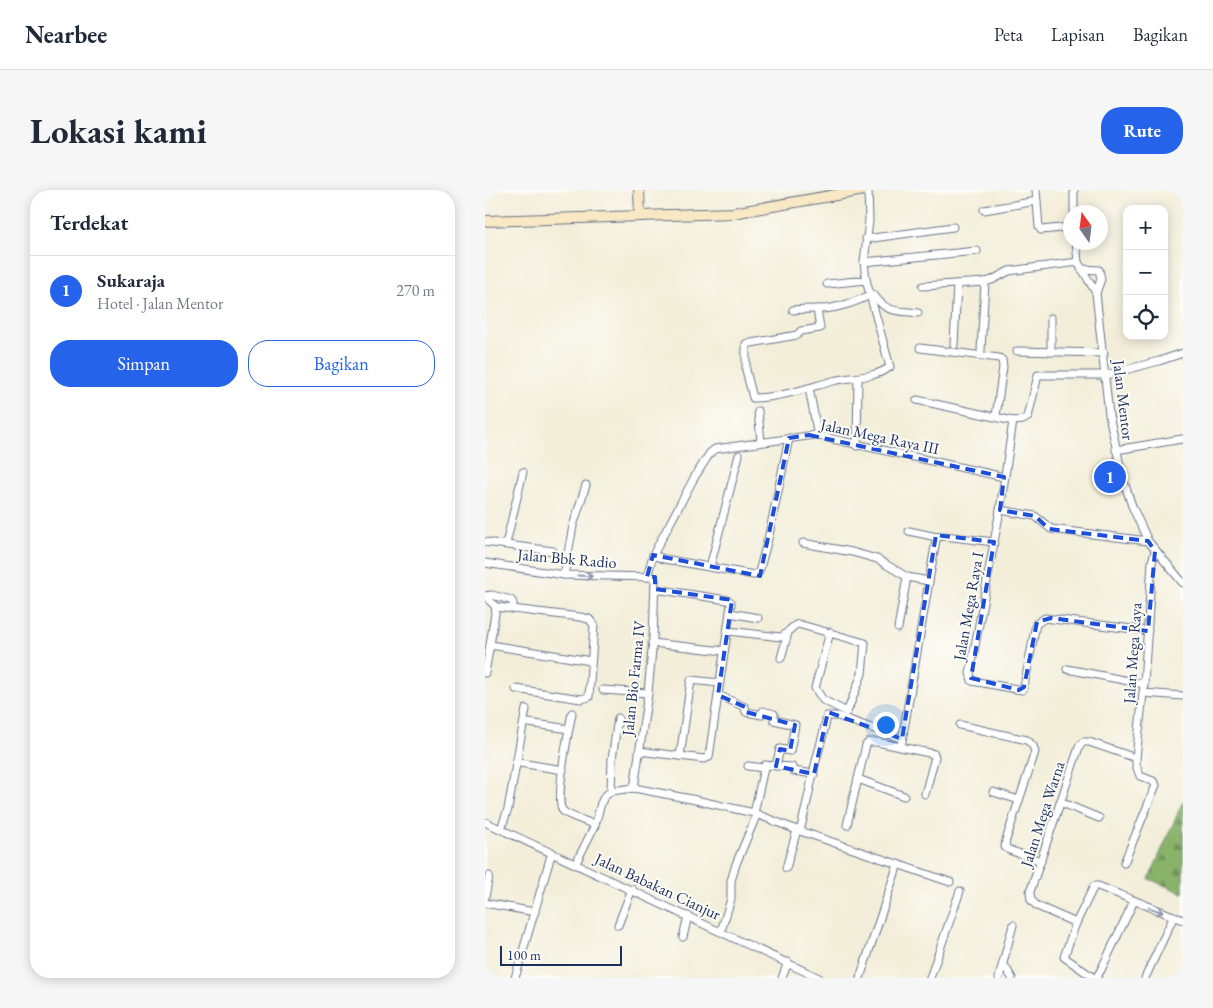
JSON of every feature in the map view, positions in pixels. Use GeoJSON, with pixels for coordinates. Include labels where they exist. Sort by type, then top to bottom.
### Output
{"type":"FeatureCollection","features":[{"type":"Feature","properties":{"kind":"main road"},"geometry":{"type":"LineString","coordinates":[[639,190],[640,216]]}},
{"type":"Feature","properties":{"kind":"main road"},"geometry":{"type":"LineString","coordinates":[[485,221],[733,213],[864,190]]}},
{"type":"Feature","properties":{"kind":"street"},"geometry":{"type":"LineString","coordinates":[[817,309],[820,328],[801,331],[797,335],[747,343],[745,348],[746,370],[753,398],[809,388],[835,380],[858,378],[883,372],[890,367],[866,280],[864,262],[869,214],[868,190]]}},
{"type":"Feature","properties":{"kind":"street"},"geometry":{"type":"LineString","coordinates":[[1036,190],[1039,227],[1041,230],[1063,228]]}},
{"type":"Feature","properties":{"kind":"street"},"geometry":{"type":"LineString","coordinates":[[1074,190],[1074,205]]}},
{"type":"Feature","properties":{"kind":"street"},"geometry":{"type":"LineString","coordinates":[[984,210],[1037,201]]}},
{"type":"Feature","properties":{"kind":"street"},"geometry":{"type":"LineString","coordinates":[[866,239],[953,227]]}},
{"type":"Feature","properties":{"kind":"street","name":"Jalan Mentor"},"geometry":{"type":"LineString","coordinates":[[1077,250],[1080,266],[1096,293],[1104,353],[1109,415],[1123,480],[1132,506],[1148,541],[1183,583]]}},
{"type":"Feature","properties":{"kind":"street"},"geometry":{"type":"LineString","coordinates":[[864,262],[977,251]]}},
{"type":"Feature","properties":{"kind":"street"},"geometry":{"type":"LineString","coordinates":[[923,286],[985,282],[1013,271],[1080,266]]}},
{"type":"Feature","properties":{"kind":"street","name":"Jalan Mentor"},"geometry":{"type":"LineString","coordinates":[[1080,266],[1099,270],[1101,279],[1096,293]]}},
{"type":"Feature","properties":{"kind":"street"},"geometry":{"type":"LineString","coordinates":[[827,284],[866,280]]}},
{"type":"Feature","properties":{"kind":"street"},"geometry":{"type":"LineString","coordinates":[[981,350],[985,282]]}},
{"type":"Feature","properties":{"kind":"street"},"geometry":{"type":"LineString","coordinates":[[954,345],[957,284]]}},
{"type":"Feature","properties":{"kind":"street"},"geometry":{"type":"LineString","coordinates":[[793,310],[821,309],[860,301],[869,295]]}},
{"type":"Feature","properties":{"kind":"street"},"geometry":{"type":"LineString","coordinates":[[869,295],[874,296],[880,305],[886,309],[918,314]]}},
{"type":"Feature","properties":{"kind":"street"},"geometry":{"type":"LineString","coordinates":[[1051,318],[1051,352]]}},
{"type":"Feature","properties":{"kind":"street"},"geometry":{"type":"LineString","coordinates":[[920,348],[1003,360],[996,416]]}},
{"type":"Feature","properties":{"kind":"street"},"geometry":{"type":"LineString","coordinates":[[1017,351],[1104,353]]}},
{"type":"Feature","properties":{"kind":"street"},"geometry":{"type":"LineString","coordinates":[[917,400],[1013,421],[1023,420],[1028,417],[1038,375],[1106,375],[1183,353]]}},
{"type":"Feature","properties":{"kind":"street"},"geometry":{"type":"LineString","coordinates":[[857,446],[858,378]]}},
{"type":"Feature","properties":{"kind":"street"},"geometry":{"type":"LineString","coordinates":[[809,388],[818,436]]}},
{"type":"Feature","properties":{"kind":"street"},"geometry":{"type":"LineString","coordinates":[[758,411],[761,442]]}},
{"type":"Feature","properties":{"kind":"street"},"geometry":{"type":"LineString","coordinates":[[994,542],[1013,421]]}},
{"type":"Feature","properties":{"kind":"street","name":"Jalan Mega Raya III"},"geometry":{"type":"LineString","coordinates":[[647,577],[653,555],[694,478],[710,453],[715,449],[809,435],[1004,477]]}},
{"type":"Feature","properties":{"kind":"street"},"geometry":{"type":"LineString","coordinates":[[653,555],[664,559],[754,575],[761,569],[789,438]]}},
{"type":"Feature","properties":{"kind":"street"},"geometry":{"type":"LineString","coordinates":[[1116,450],[1182,439]]}},
{"type":"Feature","properties":{"kind":"street"},"geometry":{"type":"LineString","coordinates":[[710,567],[739,455]]}},
{"type":"Feature","properties":{"kind":"street"},"geometry":{"type":"LineString","coordinates":[[506,544],[523,472]]}},
{"type":"Feature","properties":{"kind":"street"},"geometry":{"type":"LineString","coordinates":[[564,575],[573,526],[586,485]]}},
{"type":"Feature","properties":{"kind":"street"},"geometry":{"type":"LineString","coordinates":[[1000,510],[1035,516],[1051,529],[1148,541]]}},
{"type":"Feature","properties":{"kind":"street","name":"Jalan Mega Raya I"},"geometry":{"type":"LineString","coordinates":[[909,531],[937,538],[944,536],[994,542],[970,673],[972,681],[1022,690],[1037,624],[1045,618],[1148,631]]}},
{"type":"Feature","properties":{"kind":"street"},"geometry":{"type":"LineString","coordinates":[[902,743],[937,538]]}},
{"type":"Feature","properties":{"kind":"street"},"geometry":{"type":"LineString","coordinates":[[485,542],[553,551]]}},
{"type":"Feature","properties":{"kind":"street"},"geometry":{"type":"LineString","coordinates":[[803,543],[852,552],[877,559],[907,577],[929,581]]}},
{"type":"Feature","properties":{"kind":"street","name":"Jalan Mega Raya"},"geometry":{"type":"LineString","coordinates":[[1136,758],[1144,684],[1152,562],[1155,550]]}},
{"type":"Feature","properties":{"kind":"street","name":"Jalan Bbk Radio"},"geometry":{"type":"LineString","coordinates":[[485,563],[564,575],[647,577]]}},
{"type":"Feature","properties":{"kind":"street"},"geometry":{"type":"LineString","coordinates":[[639,751],[704,759],[709,756],[731,602],[655,589],[655,580],[652,577],[647,577]]}},
{"type":"Feature","properties":{"kind":"street"},"geometry":{"type":"LineString","coordinates":[[898,628],[907,577]]}},
{"type":"Feature","properties":{"kind":"street","name":"Jalan Bio Farma IV"},"geometry":{"type":"LineString","coordinates":[[633,788],[648,693],[655,589]]}},
{"type":"Feature","properties":{"kind":"street"},"geometry":{"type":"LineString","coordinates":[[485,596],[493,595],[511,600],[513,609]]}},
{"type":"Feature","properties":{"kind":"street"},"geometry":{"type":"LineString","coordinates":[[485,596],[496,607],[589,619],[594,625],[589,697],[581,699],[516,689]]}},
{"type":"Feature","properties":{"kind":"street"},"geometry":{"type":"LineString","coordinates":[[485,673],[496,607]]}},
{"type":"Feature","properties":{"kind":"street"},"geometry":{"type":"LineString","coordinates":[[730,612],[758,618]]}},
{"type":"Feature","properties":{"kind":"street"},"geometry":{"type":"LineString","coordinates":[[728,631],[781,637],[797,624],[830,632],[865,643],[862,674],[847,712],[823,700],[815,688],[830,632]]}},
{"type":"Feature","properties":{"kind":"street"},"geometry":{"type":"LineString","coordinates":[[781,658],[788,633]]}},
{"type":"Feature","properties":{"kind":"street"},"geometry":{"type":"LineString","coordinates":[[652,643],[724,651]]}},
{"type":"Feature","properties":{"kind":"street"},"geometry":{"type":"LineString","coordinates":[[489,645],[591,661]]}},
{"type":"Feature","properties":{"kind":"street"},"geometry":{"type":"LineString","coordinates":[[1067,669],[1144,684]]}},
{"type":"Feature","properties":{"kind":"street"},"geometry":{"type":"LineString","coordinates":[[680,756],[691,680],[719,683]]}},
{"type":"Feature","properties":{"kind":"street"},"geometry":{"type":"LineString","coordinates":[[603,690],[648,693]]}},
{"type":"Feature","properties":{"kind":"street"},"geometry":{"type":"LineString","coordinates":[[1143,694],[1183,696]]}},
{"type":"Feature","properties":{"kind":"street"},"geometry":{"type":"LineString","coordinates":[[718,695],[745,707],[746,712],[762,715],[763,711],[774,714],[774,720],[795,725],[790,751],[780,749],[776,766]]}},
{"type":"Feature","properties":{"kind":"street"},"geometry":{"type":"LineString","coordinates":[[501,829],[508,808],[527,709]]}},
{"type":"Feature","properties":{"kind":"street"},"geometry":{"type":"LineString","coordinates":[[572,713],[559,800],[562,810],[595,825]]}},
{"type":"Feature","properties":{"kind":"street"},"geometry":{"type":"LineString","coordinates":[[786,868],[814,774],[827,716],[838,716],[902,743],[933,753],[935,756],[925,794]]}},
{"type":"Feature","properties":{"kind":"street"},"geometry":{"type":"LineString","coordinates":[[611,791],[612,759],[618,718]]}},
{"type":"Feature","properties":{"kind":"street"},"geometry":{"type":"LineString","coordinates":[[529,723],[569,729]]}},
{"type":"Feature","properties":{"kind":"street"},"geometry":{"type":"LineString","coordinates":[[960,725],[1027,740],[1033,746],[1035,752],[1005,848],[1041,861]]}},
{"type":"Feature","properties":{"kind":"street"},"geometry":{"type":"LineString","coordinates":[[847,824],[866,744],[873,742],[902,743]]}},
{"type":"Feature","properties":{"kind":"street","name":"Jalan Mega Warna"},"geometry":{"type":"LineString","coordinates":[[1076,924],[1032,903],[1030,892],[1079,747],[1083,742],[1089,742],[1136,758]]}},
{"type":"Feature","properties":{"kind":"street"},"geometry":{"type":"LineString","coordinates":[[1124,863],[1156,785],[1153,781],[1140,776],[1136,766],[1136,758]]}},
{"type":"Feature","properties":{"kind":"street"},"geometry":{"type":"LineString","coordinates":[[520,763],[563,770]]}},
{"type":"Feature","properties":{"kind":"street"},"geometry":{"type":"LineString","coordinates":[[748,766],[764,768],[765,765],[792,767],[793,771],[814,774]]}},
{"type":"Feature","properties":{"kind":"street"},"geometry":{"type":"LineString","coordinates":[[721,931],[731,899],[731,881],[735,864],[755,814],[764,768]]}},
{"type":"Feature","properties":{"kind":"street"},"geometry":{"type":"LineString","coordinates":[[858,779],[904,796]]}},
{"type":"Feature","properties":{"kind":"street"},"geometry":{"type":"LineString","coordinates":[[576,863],[595,825],[601,802],[611,791],[633,788],[691,798],[755,814],[950,882]]}},
{"type":"Feature","properties":{"kind":"street"},"geometry":{"type":"LineString","coordinates":[[993,792],[1019,800]]}},
{"type":"Feature","properties":{"kind":"street"},"geometry":{"type":"LineString","coordinates":[[1061,802],[1099,818]]}},
{"type":"Feature","properties":{"kind":"street","name":"Jalan Babakan Cianjur"},"geometry":{"type":"LineString","coordinates":[[485,822],[819,978]]}},
{"type":"Feature","properties":{"kind":"street"},"geometry":{"type":"LineString","coordinates":[[515,978],[552,852]]}},
{"type":"Feature","properties":{"kind":"street"},"geometry":{"type":"LineString","coordinates":[[860,978],[898,864]]}},
{"type":"Feature","properties":{"kind":"street"},"geometry":{"type":"LineString","coordinates":[[485,897],[489,876]]}},
{"type":"Feature","properties":{"kind":"street"},"geometry":{"type":"LineString","coordinates":[[1134,901],[1101,970],[1095,978],[1065,957],[1076,924],[1092,888],[1098,886],[1183,920]]}},
{"type":"Feature","properties":{"kind":"street"},"geometry":{"type":"LineString","coordinates":[[618,925],[632,890]]}},
{"type":"Feature","properties":{"kind":"street"},"geometry":{"type":"LineString","coordinates":[[930,978],[960,891]]}},
{"type":"Feature","properties":{"kind":"street"},"geometry":{"type":"LineString","coordinates":[[485,903],[535,912]]}},
{"type":"Feature","properties":{"kind":"street"},"geometry":{"type":"LineString","coordinates":[[683,937],[688,916]]}},
{"type":"Feature","properties":{"kind":"street"},"geometry":{"type":"LineString","coordinates":[[1145,978],[1175,916]]}},
{"type":"Feature","properties":{"kind":"street"},"geometry":{"type":"LineString","coordinates":[[999,978],[1013,924]]}},
{"type":"Feature","properties":{"kind":"street"},"geometry":{"type":"LineString","coordinates":[[782,978],[788,962]]}},
{"type":"Feature","properties":{"kind":"street"},"geometry":{"type":"LineString","coordinates":[[1003,963],[1012,978]]}},
{"type":"Feature","properties":{"kind":"highlighted area"},"geometry":{"type":"Polygon","coordinates":[[[809,435],[1004,477],[1000,510],[1035,516],[1049,529],[1148,541],[1155,551],[1148,631],[1051,618],[1037,622],[1024,687],[1019,690],[971,678],[994,542],[936,535],[902,739],[828,712],[814,774],[776,766],[780,749],[790,751],[795,725],[746,712],[745,707],[718,695],[732,600],[655,589],[655,577],[647,577],[653,555],[760,576],[789,438],[809,435]]]}},
{"type":"Feature","properties":{"kind":"green space"},"geometry":{"type":"Polygon","coordinates":[[[1183,801],[1183,893],[1149,879],[1183,801]]]}},
{"type":"Feature","properties":{"kind":"place","name":"Sukaraja"},"geometry":{"type":"Point","coordinates":[1110,477]}}]}
